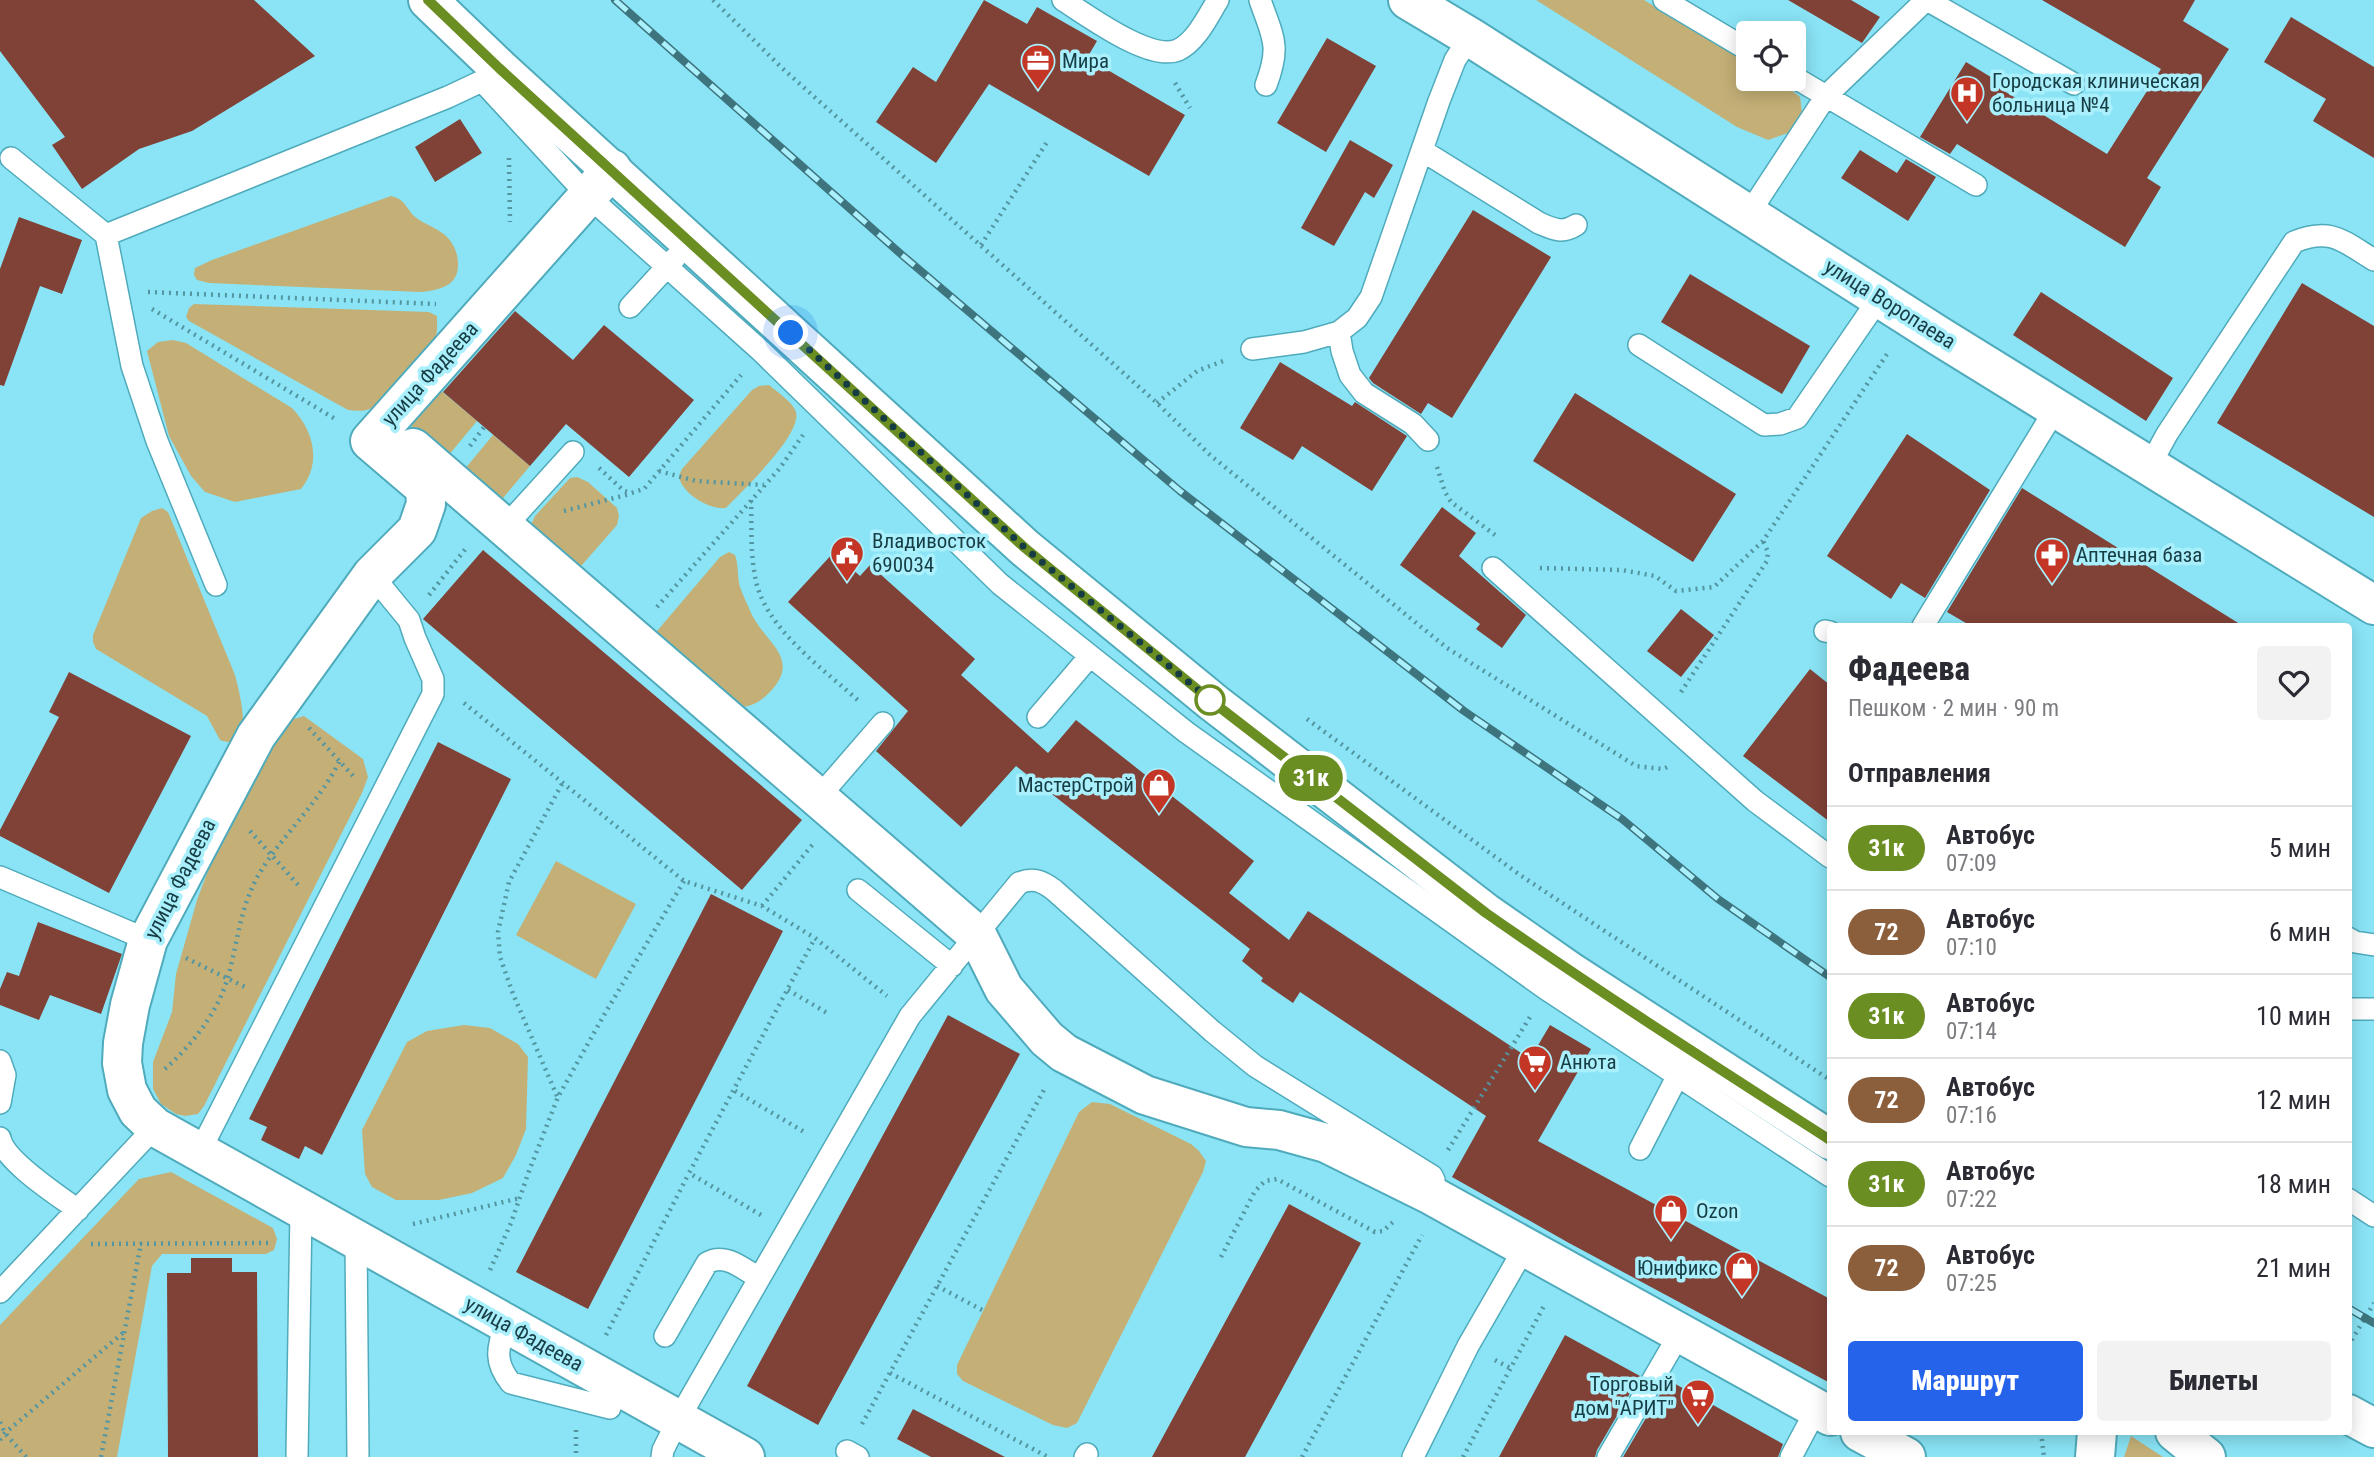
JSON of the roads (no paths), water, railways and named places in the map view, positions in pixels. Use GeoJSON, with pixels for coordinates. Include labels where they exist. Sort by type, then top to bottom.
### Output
{"type":"FeatureCollection","features":[{"type":"Feature","properties":{"kind":"street"},"geometry":{"type":"LineString","coordinates":[[428,0],[493,83],[679,254],[1025,548],[1214,703],[1518,935],[1584,981],[1827,1138]]}},
{"type":"Feature","properties":{"kind":"street","name":"улица Воропаева"},"geometry":{"type":"LineString","coordinates":[[1408,0],[2149,467],[2374,605]]}},
{"type":"Feature","properties":{"kind":"street","name":"улица Фадеева"},"geometry":{"type":"LineString","coordinates":[[600,183],[377,432],[425,488],[426,504],[417,530],[372,575],[256,736],[221,799],[148,940],[130,1005],[122,1063],[127,1090],[138,1111],[155,1128],[199,1153],[301,1226],[356,1240],[745,1457]]}},
{"type":"Feature","properties":{"kind":"street"},"geometry":{"type":"LineString","coordinates":[[377,432],[498,522],[977,935],[1004,989],[1064,1053],[1145,1094],[1246,1128],[1279,1130],[1326,1143],[1431,1191],[1564,1269],[1824,1412]]}},
{"type":"Feature","properties":{"kind":"street"},"geometry":{"type":"LineString","coordinates":[[1866,1435],[1906,1457]]}},
{"type":"Feature","properties":{"kind":"street"},"geometry":{"type":"LineString","coordinates":[[2095,1457],[2097,1435]]}},
{"type":"Feature","properties":{"kind":"lane"},"geometry":{"type":"LineString","coordinates":[[1063,0],[1139,46],[1165,53],[1178,50],[1190,41],[1218,0]]}},
{"type":"Feature","properties":{"kind":"lane"},"geometry":{"type":"LineString","coordinates":[[1260,0],[1276,45],[1274,65],[1266,85]]}},
{"type":"Feature","properties":{"kind":"lane"},"geometry":{"type":"LineString","coordinates":[[1664,0],[1736,43]]}},
{"type":"Feature","properties":{"kind":"lane"},"geometry":{"type":"LineString","coordinates":[[1748,215],[1826,96],[1927,0],[2074,84]]}},
{"type":"Feature","properties":{"kind":"lane"},"geometry":{"type":"LineString","coordinates":[[1252,349],[1304,342],[1339,332],[1357,318],[1371,297],[1455,60],[1470,37]]}},
{"type":"Feature","properties":{"kind":"lane"},"geometry":{"type":"LineString","coordinates":[[106,235],[493,83]]}},
{"type":"Feature","properties":{"kind":"lane"},"geometry":{"type":"LineString","coordinates":[[1806,84],[1976,185]]}},
{"type":"Feature","properties":{"kind":"lane"},"geometry":{"type":"LineString","coordinates":[[1423,151],[1539,223],[1558,231],[1569,230],[1576,225]]}},
{"type":"Feature","properties":{"kind":"lane"},"geometry":{"type":"LineString","coordinates":[[11,159],[106,235],[132,366],[157,441],[216,585]]}},
{"type":"Feature","properties":{"kind":"lane"},"geometry":{"type":"LineString","coordinates":[[2149,467],[2174,423],[2294,242],[2313,235],[2338,237],[2374,260]]}},
{"type":"Feature","properties":{"kind":"lane"},"geometry":{"type":"LineString","coordinates":[[630,307],[679,254],[761,351],[1000,584],[1186,732],[1546,989],[1827,1174]]}},
{"type":"Feature","properties":{"kind":"lane"},"geometry":{"type":"LineString","coordinates":[[1639,345],[1764,425],[1780,424],[1797,418],[1880,297]]}},
{"type":"Feature","properties":{"kind":"lane"},"geometry":{"type":"LineString","coordinates":[[1339,332],[1350,375],[1364,393],[1413,424],[1428,440]]}},
{"type":"Feature","properties":{"kind":"lane"},"geometry":{"type":"LineString","coordinates":[[1925,623],[2056,408]]}},
{"type":"Feature","properties":{"kind":"lane"},"geometry":{"type":"LineString","coordinates":[[498,522],[573,452]]}},
{"type":"Feature","properties":{"kind":"lane"},"geometry":{"type":"LineString","coordinates":[[1493,568],[1755,801],[1827,855]]}},
{"type":"Feature","properties":{"kind":"lane"},"geometry":{"type":"LineString","coordinates":[[199,1153],[433,694],[433,679],[410,620],[372,575]]}},
{"type":"Feature","properties":{"kind":"lane"},"geometry":{"type":"LineString","coordinates":[[1038,717],[1090,656]]}},
{"type":"Feature","properties":{"kind":"lane"},"geometry":{"type":"LineString","coordinates":[[828,807],[883,723]]}},
{"type":"Feature","properties":{"kind":"lane"},"geometry":{"type":"LineString","coordinates":[[0,877],[148,940]]}},
{"type":"Feature","properties":{"kind":"lane"},"geometry":{"type":"LineString","coordinates":[[662,1457],[678,1420],[910,1016],[1019,883],[1028,879],[1038,880],[1054,890],[1255,1066],[1431,1191]]}},
{"type":"Feature","properties":{"kind":"lane"},"geometry":{"type":"LineString","coordinates":[[858,890],[952,966]]}},
{"type":"Feature","properties":{"kind":"lane"},"geometry":{"type":"LineString","coordinates":[[2352,940],[2374,945]]}},
{"type":"Feature","properties":{"kind":"lane"},"geometry":{"type":"LineString","coordinates":[[2352,1009],[2374,1009]]}},
{"type":"Feature","properties":{"kind":"lane"},"geometry":{"type":"LineString","coordinates":[[0,1061],[5,1075],[0,1103]]}},
{"type":"Feature","properties":{"kind":"lane"},"geometry":{"type":"LineString","coordinates":[[1640,1149],[1678,1075]]}},
{"type":"Feature","properties":{"kind":"lane"},"geometry":{"type":"LineString","coordinates":[[0,1292],[155,1128]]}},
{"type":"Feature","properties":{"kind":"lane"},"geometry":{"type":"LineString","coordinates":[[0,1138],[1,1145],[22,1168],[78,1210]]}},
{"type":"Feature","properties":{"kind":"lane"},"geometry":{"type":"LineString","coordinates":[[2352,1202],[2374,1216]]}},
{"type":"Feature","properties":{"kind":"lane"},"geometry":{"type":"LineString","coordinates":[[297,1457],[301,1226]]}},
{"type":"Feature","properties":{"kind":"lane"},"geometry":{"type":"LineString","coordinates":[[356,1240],[358,1457]]}},
{"type":"Feature","properties":{"kind":"lane"},"geometry":{"type":"LineString","coordinates":[[1413,1457],[1468,1346],[1525,1247]]}},
{"type":"Feature","properties":{"kind":"lane"},"geometry":{"type":"LineString","coordinates":[[665,1336],[707,1263],[718,1258],[729,1261],[759,1278]]}},
{"type":"Feature","properties":{"kind":"lane"},"geometry":{"type":"LineString","coordinates":[[490,1314],[499,1366],[511,1383],[610,1408]]}},
{"type":"Feature","properties":{"kind":"lane"},"geometry":{"type":"LineString","coordinates":[[1608,1457],[1680,1333]]}},
{"type":"Feature","properties":{"kind":"lane"},"geometry":{"type":"LineString","coordinates":[[1791,1457],[1824,1412]]}},
{"type":"Feature","properties":{"kind":"railway"},"geometry":{"type":"LineString","coordinates":[[615,0],[902,255],[1180,491],[1464,711],[1622,819],[1718,899],[1827,975]]}},
{"type":"Feature","properties":{"kind":"railway"},"geometry":{"type":"LineString","coordinates":[[2352,1310],[2374,1323]]}},
{"type":"Feature","properties":{"kind":"place","name":"Мира"},"geometry":{"type":"Point","coordinates":[1038,91]}},
{"type":"Feature","properties":{"kind":"place","name":"Городская клиническая больница №4"},"geometry":{"type":"Point","coordinates":[1967,123]}},
{"type":"Feature","properties":{"kind":"place","name":"Владивосток 690034"},"geometry":{"type":"Point","coordinates":[847,583]}},
{"type":"Feature","properties":{"kind":"place","name":"Аптечная база"},"geometry":{"type":"Point","coordinates":[2052,585]}},
{"type":"Feature","properties":{"kind":"place","name":"МастерСтрой"},"geometry":{"type":"Point","coordinates":[1159,815]}},
{"type":"Feature","properties":{"kind":"place","name":"Анюта"},"geometry":{"type":"Point","coordinates":[1535,1092]}},
{"type":"Feature","properties":{"kind":"place","name":"Ozon"},"geometry":{"type":"Point","coordinates":[1671,1241]}},
{"type":"Feature","properties":{"kind":"place","name":"Юнификс"},"geometry":{"type":"Point","coordinates":[1742,1298]}},
{"type":"Feature","properties":{"kind":"place","name":"Торговый дом \"АРИТ\""},"geometry":{"type":"Point","coordinates":[1698,1426]}}]}
